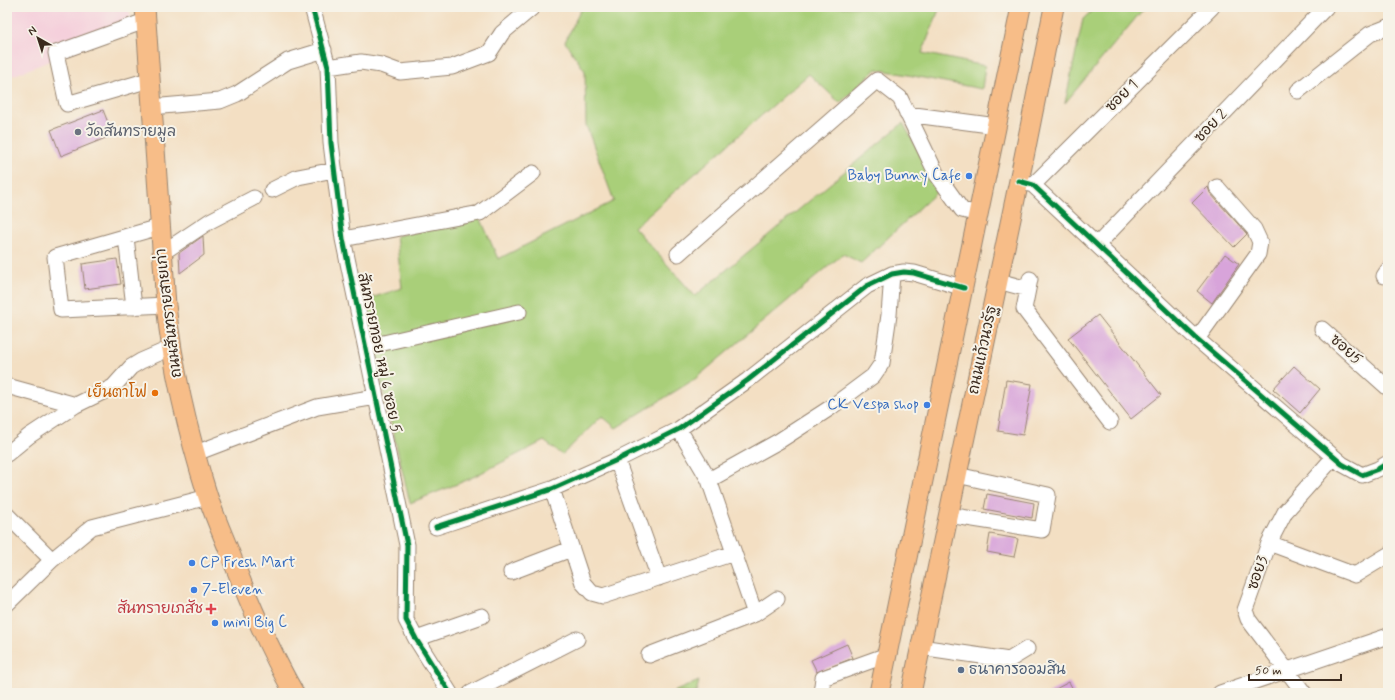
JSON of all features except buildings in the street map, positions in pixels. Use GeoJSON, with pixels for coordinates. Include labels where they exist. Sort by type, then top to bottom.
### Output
{"type":"FeatureCollection","features":[{"type":"Feature","properties":{"kind":"main road","name":"ถนนแก้วนวรัฐ"},"geometry":{"type":"LineString","coordinates":[[879,693],[1021,7]]}},
{"type":"Feature","properties":{"kind":"main road","name":"ถนนแก้วนวรัฐ"},"geometry":{"type":"LineString","coordinates":[[910,693],[998,281],[1026,183],[1054,7]]}},
{"type":"Feature","properties":{"kind":"main road","name":"ถนนสันทรายสายเก่า"},"geometry":{"type":"LineString","coordinates":[[145,14],[166,305],[171,348],[183,408],[208,498],[260,628],[294,693]]}},
{"type":"Feature","properties":{"kind":"street","name":"สันทรายทอย หมู่ 6 ซอย 5"},"geometry":{"type":"LineString","coordinates":[[312,7],[328,67],[331,143],[343,240],[407,545],[406,620],[416,639],[450,693]]}},
{"type":"Feature","properties":{"kind":"street"},"geometry":{"type":"LineString","coordinates":[[328,67],[361,62],[381,65],[400,72],[452,67],[489,53],[502,33],[534,7]]}},
{"type":"Feature","properties":{"kind":"street","name":"ซอย 1"},"geometry":{"type":"LineString","coordinates":[[1026,183],[1212,7]]}},
{"type":"Feature","properties":{"kind":"street","name":"ซอย 2"},"geometry":{"type":"LineString","coordinates":[[1097,245],[1326,7]]}},
{"type":"Feature","properties":{"kind":"street"},"geometry":{"type":"LineString","coordinates":[[145,14],[56,53],[67,104],[149,80]]}},
{"type":"Feature","properties":{"kind":"street"},"geometry":{"type":"LineString","coordinates":[[1298,91],[1370,34],[1388,27]]}},
{"type":"Feature","properties":{"kind":"street"},"geometry":{"type":"LineString","coordinates":[[151,107],[220,101],[237,94],[288,61],[324,50]]}},
{"type":"Feature","properties":{"kind":"street"},"geometry":{"type":"LineString","coordinates":[[678,254],[877,80],[900,98],[937,175],[962,210],[979,214]]}},
{"type":"Feature","properties":{"kind":"street"},"geometry":{"type":"LineString","coordinates":[[907,114],[997,126]]}},
{"type":"Feature","properties":{"kind":"street"},"geometry":{"type":"LineString","coordinates":[[272,190],[298,176],[334,170]]}},
{"type":"Feature","properties":{"kind":"street"},"geometry":{"type":"LineString","coordinates":[[343,240],[480,213],[533,173]]}},
{"type":"Feature","properties":{"kind":"street"},"geometry":{"type":"LineString","coordinates":[[1026,183],[1097,245],[1197,339],[1334,457],[1362,475],[1378,469],[1388,462]]}},
{"type":"Feature","properties":{"kind":"street"},"geometry":{"type":"LineString","coordinates":[[1197,339],[1251,266],[1258,254],[1260,242],[1254,229],[1217,187]]}},
{"type":"Feature","properties":{"kind":"street"},"geometry":{"type":"LineString","coordinates":[[162,253],[210,221],[254,198]]}},
{"type":"Feature","properties":{"kind":"street"},"geometry":{"type":"LineString","coordinates":[[160,227],[55,257],[61,310],[166,305]]}},
{"type":"Feature","properties":{"kind":"street"},"geometry":{"type":"LineString","coordinates":[[126,237],[134,307]]}},
{"type":"Feature","properties":{"kind":"street"},"geometry":{"type":"LineString","coordinates":[[436,527],[552,489],[617,460],[679,429],[748,380],[867,286],[892,274],[904,272],[914,273],[964,288]]}},
{"type":"Feature","properties":{"kind":"street"},"geometry":{"type":"LineString","coordinates":[[709,480],[778,441],[830,408],[873,376],[882,362],[889,315],[892,274]]}},
{"type":"Feature","properties":{"kind":"street"},"geometry":{"type":"LineString","coordinates":[[998,281],[1029,284],[1024,309],[1110,422]]}},
{"type":"Feature","properties":{"kind":"street"},"geometry":{"type":"LineString","coordinates":[[366,347],[519,312]]}},
{"type":"Feature","properties":{"kind":"street","name":"ซอย5"},"geometry":{"type":"LineString","coordinates":[[1322,329],[1388,388]]}},
{"type":"Feature","properties":{"kind":"street"},"geometry":{"type":"LineString","coordinates":[[7,454],[29,436],[76,405],[113,387],[132,367],[141,361],[171,348]]}},
{"type":"Feature","properties":{"kind":"street"},"geometry":{"type":"LineString","coordinates":[[7,386],[76,405]]}},
{"type":"Feature","properties":{"kind":"street"},"geometry":{"type":"LineString","coordinates":[[196,453],[318,407],[376,397]]}},
{"type":"Feature","properties":{"kind":"street"},"geometry":{"type":"LineString","coordinates":[[679,429],[709,480],[755,614]]}},
{"type":"Feature","properties":{"kind":"street","name":"ซอย3"},"geometry":{"type":"LineString","coordinates":[[1304,693],[1248,619],[1245,610],[1269,543],[1285,512],[1334,457]]}},
{"type":"Feature","properties":{"kind":"street"},"geometry":{"type":"LineString","coordinates":[[617,460],[659,578]]}},
{"type":"Feature","properties":{"kind":"street"},"geometry":{"type":"LineString","coordinates":[[948,515],[1042,530],[1048,495],[957,475]]}},
{"type":"Feature","properties":{"kind":"street"},"geometry":{"type":"LineString","coordinates":[[552,489],[583,583],[592,593],[603,596],[734,553]]}},
{"type":"Feature","properties":{"kind":"street"},"geometry":{"type":"LineString","coordinates":[[7,604],[52,560],[92,527],[208,498]]}},
{"type":"Feature","properties":{"kind":"street"},"geometry":{"type":"LineString","coordinates":[[7,515],[52,560]]}},
{"type":"Feature","properties":{"kind":"street"},"geometry":{"type":"LineString","coordinates":[[1269,543],[1355,575],[1388,556]]}},
{"type":"Feature","properties":{"kind":"street"},"geometry":{"type":"LineString","coordinates":[[511,572],[571,549]]}},
{"type":"Feature","properties":{"kind":"street"},"geometry":{"type":"LineString","coordinates":[[649,655],[755,614],[777,599]]}},
{"type":"Feature","properties":{"kind":"street"},"geometry":{"type":"LineString","coordinates":[[416,639],[482,616]]}},
{"type":"Feature","properties":{"kind":"street"},"geometry":{"type":"LineString","coordinates":[[1220,693],[1388,636]]}},
{"type":"Feature","properties":{"kind":"street"},"geometry":{"type":"LineString","coordinates":[[471,693],[577,639]]}},
{"type":"Feature","properties":{"kind":"street"},"geometry":{"type":"LineString","coordinates":[[920,647],[1009,660],[1027,649]]}},
{"type":"Feature","properties":{"kind":"street"},"geometry":{"type":"LineString","coordinates":[[821,693],[823,678],[887,655]]}},
{"type":"Feature","properties":{"kind":"shaded area"},"geometry":{"type":"Polygon","coordinates":[[[7,7],[129,7],[132,28],[7,78],[7,7]]]}},
{"type":"Feature","properties":{"kind":"green space"},"geometry":{"type":"Polygon","coordinates":[[[586,7],[940,7],[922,53],[985,66],[982,89],[876,69],[840,103],[809,74],[634,227],[695,296],[903,123],[940,189],[861,263],[843,254],[695,379],[616,428],[602,416],[562,455],[544,441],[467,480],[410,503],[362,301],[402,288],[396,236],[480,217],[498,259],[614,201],[586,125],[585,71],[565,42],[580,11],[586,7]]]}},
{"type":"Feature","properties":{"kind":"green space"},"geometry":{"type":"Polygon","coordinates":[[[1096,7],[1145,7],[1065,103],[1083,19],[1096,7]]]}},
{"type":"Feature","properties":{"kind":"green space"},"geometry":{"type":"Polygon","coordinates":[[[699,681],[696,693],[671,693],[699,681]]]}},
{"type":"Feature","properties":{"kind":"cycle path"},"geometry":{"type":"LineString","coordinates":[[312,7],[328,67],[331,143],[343,239],[407,545],[406,620],[416,639],[450,693]]}},
{"type":"Feature","properties":{"kind":"cycle path"},"geometry":{"type":"LineString","coordinates":[[1019,181],[1033,185],[1197,339],[1342,464],[1362,475],[1378,469],[1388,463]]}},
{"type":"Feature","properties":{"kind":"cycle path"},"geometry":{"type":"LineString","coordinates":[[436,527],[552,489],[617,460],[679,429],[748,380],[867,286],[892,274],[904,272],[914,273],[964,288]]}},
{"type":"Feature","properties":{"kind":"place","name":"วัดสันทรายมูล"},"geometry":{"type":"Point","coordinates":[78,132]}},
{"type":"Feature","properties":{"kind":"place","name":"Baby Bunny Cafe"},"geometry":{"type":"Point","coordinates":[969,176]}},
{"type":"Feature","properties":{"kind":"place","name":"เย็นตาโฟ"},"geometry":{"type":"Point","coordinates":[155,393]}},
{"type":"Feature","properties":{"kind":"place","name":"CK Vespa shop"},"geometry":{"type":"Point","coordinates":[927,405]}},
{"type":"Feature","properties":{"kind":"place","name":"CP Fresh Mart"},"geometry":{"type":"Point","coordinates":[192,563]}},
{"type":"Feature","properties":{"kind":"place","name":"7-Eleven"},"geometry":{"type":"Point","coordinates":[194,590]}},
{"type":"Feature","properties":{"kind":"place","name":"สันทรายเภสัช"},"geometry":{"type":"Point","coordinates":[211,609]}},
{"type":"Feature","properties":{"kind":"place","name":"mini Big C"},"geometry":{"type":"Point","coordinates":[215,623]}},
{"type":"Feature","properties":{"kind":"place","name":"ธนาคารออมสิน"},"geometry":{"type":"Point","coordinates":[961,670]}}]}
